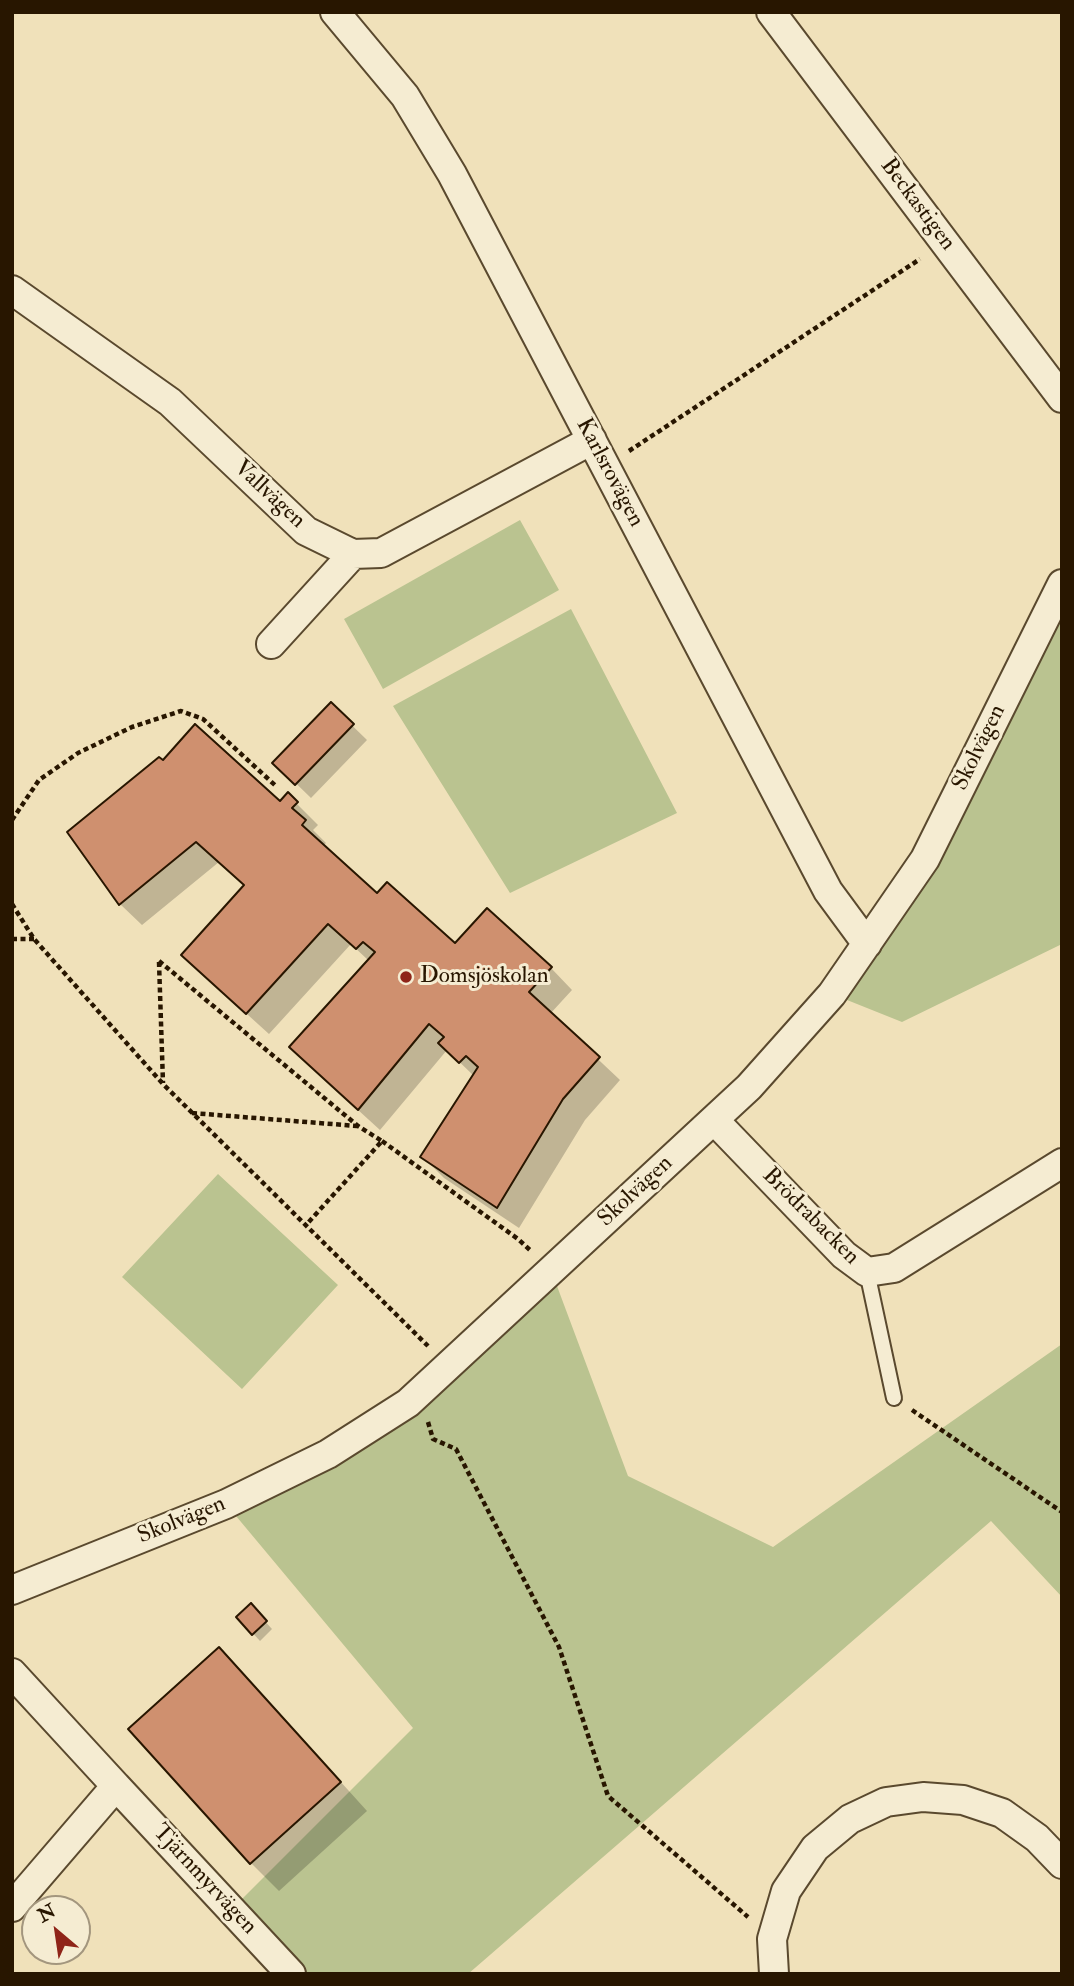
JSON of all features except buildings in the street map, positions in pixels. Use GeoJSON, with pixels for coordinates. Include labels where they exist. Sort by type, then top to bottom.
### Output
{"type":"FeatureCollection","features":[{"type":"Feature","properties":{"kind":"street","name":"Karlsrovägen"},"geometry":{"type":"LineString","coordinates":[[335,12],[405,96],[453,174],[828,891],[867,944]]}},
{"type":"Feature","properties":{"kind":"street","name":"Beckastigen"},"geometry":{"type":"LineString","coordinates":[[771,12],[1062,398]]}},
{"type":"Feature","properties":{"kind":"street","name":"Vallvägen"},"geometry":{"type":"LineString","coordinates":[[12,290],[170,402],[306,531],[353,554]]}},
{"type":"Feature","properties":{"kind":"street"},"geometry":{"type":"LineString","coordinates":[[271,645],[353,554],[381,553],[592,440]]}},
{"type":"Feature","properties":{"kind":"street","name":"Skolvägen"},"geometry":{"type":"LineString","coordinates":[[12,1590],[226,1504],[328,1454],[408,1403],[749,1087],[832,994],[925,859],[1062,584]]}},
{"type":"Feature","properties":{"kind":"street","name":"Brödrabacken"},"geometry":{"type":"LineString","coordinates":[[714,1120],[844,1255],[867,1272],[894,1268],[1062,1163]]}},
{"type":"Feature","properties":{"kind":"street","name":"Tjärnmyrvägen"},"geometry":{"type":"LineString","coordinates":[[12,1673],[291,1974]]}},
{"type":"Feature","properties":{"kind":"street"},"geometry":{"type":"LineString","coordinates":[[12,1907],[116,1786]]}},
{"type":"Feature","properties":{"kind":"street"},"geometry":{"type":"LineString","coordinates":[[774,1974],[772,1939],[786,1891],[815,1848],[850,1819],[886,1802],[923,1797],[964,1801],[1002,1813],[1037,1838],[1062,1864]]}},
{"type":"Feature","properties":{"kind":"lane"},"geometry":{"type":"LineString","coordinates":[[867,1272],[894,1398]]}},
{"type":"Feature","properties":{"kind":"path"},"geometry":{"type":"LineString","coordinates":[[605,467],[945,243]]}},
{"type":"Feature","properties":{"kind":"path"},"geometry":{"type":"LineString","coordinates":[[12,820],[39,780],[78,753],[132,727],[181,711],[203,719],[278,787]]}},
{"type":"Feature","properties":{"kind":"path"},"geometry":{"type":"LineString","coordinates":[[12,904],[34,939],[163,1084],[448,1366]]}},
{"type":"Feature","properties":{"kind":"path"},"geometry":{"type":"LineString","coordinates":[[12,939],[34,939]]}},
{"type":"Feature","properties":{"kind":"path"},"geometry":{"type":"LineString","coordinates":[[163,1084],[159,961],[358,1126],[518,1239],[551,1270]]}},
{"type":"Feature","properties":{"kind":"path"},"geometry":{"type":"LineString","coordinates":[[192,1113],[358,1126]]}},
{"type":"Feature","properties":{"kind":"path"},"geometry":{"type":"LineString","coordinates":[[306,1225],[382,1141]]}},
{"type":"Feature","properties":{"kind":"path"},"geometry":{"type":"LineString","coordinates":[[419,1393],[433,1439],[456,1449],[559,1647],[608,1796],[772,1939]]}},
{"type":"Feature","properties":{"kind":"path"},"geometry":{"type":"LineString","coordinates":[[894,1398],[1062,1512]]}},
{"type":"Feature","properties":{"kind":"green space"},"geometry":{"type":"Polygon","coordinates":[[[520,520],[559,590],[383,689],[344,619],[520,520]]]}},
{"type":"Feature","properties":{"kind":"green space"},"geometry":{"type":"Polygon","coordinates":[[[571,609],[677,813],[510,893],[393,706],[571,609]]]}},
{"type":"Feature","properties":{"kind":"green space"},"geometry":{"type":"Polygon","coordinates":[[[1048,611],[1062,619],[1062,944],[902,1022],[832,994],[867,944],[1048,611]]]}},
{"type":"Feature","properties":{"kind":"green space"},"geometry":{"type":"Polygon","coordinates":[[[218,1174],[338,1285],[242,1389],[122,1277],[218,1174]]]}},
{"type":"Feature","properties":{"kind":"green space"},"geometry":{"type":"Polygon","coordinates":[[[551,1270],[628,1476],[773,1547],[1062,1344],[1062,1597],[991,1521],[468,1974],[291,1974],[231,1910],[413,1728],[226,1504],[328,1454],[551,1270]]]}},
{"type":"Feature","properties":{"kind":"place","name":"Domsjöskolan"},"geometry":{"type":"Point","coordinates":[406,977]}}]}
